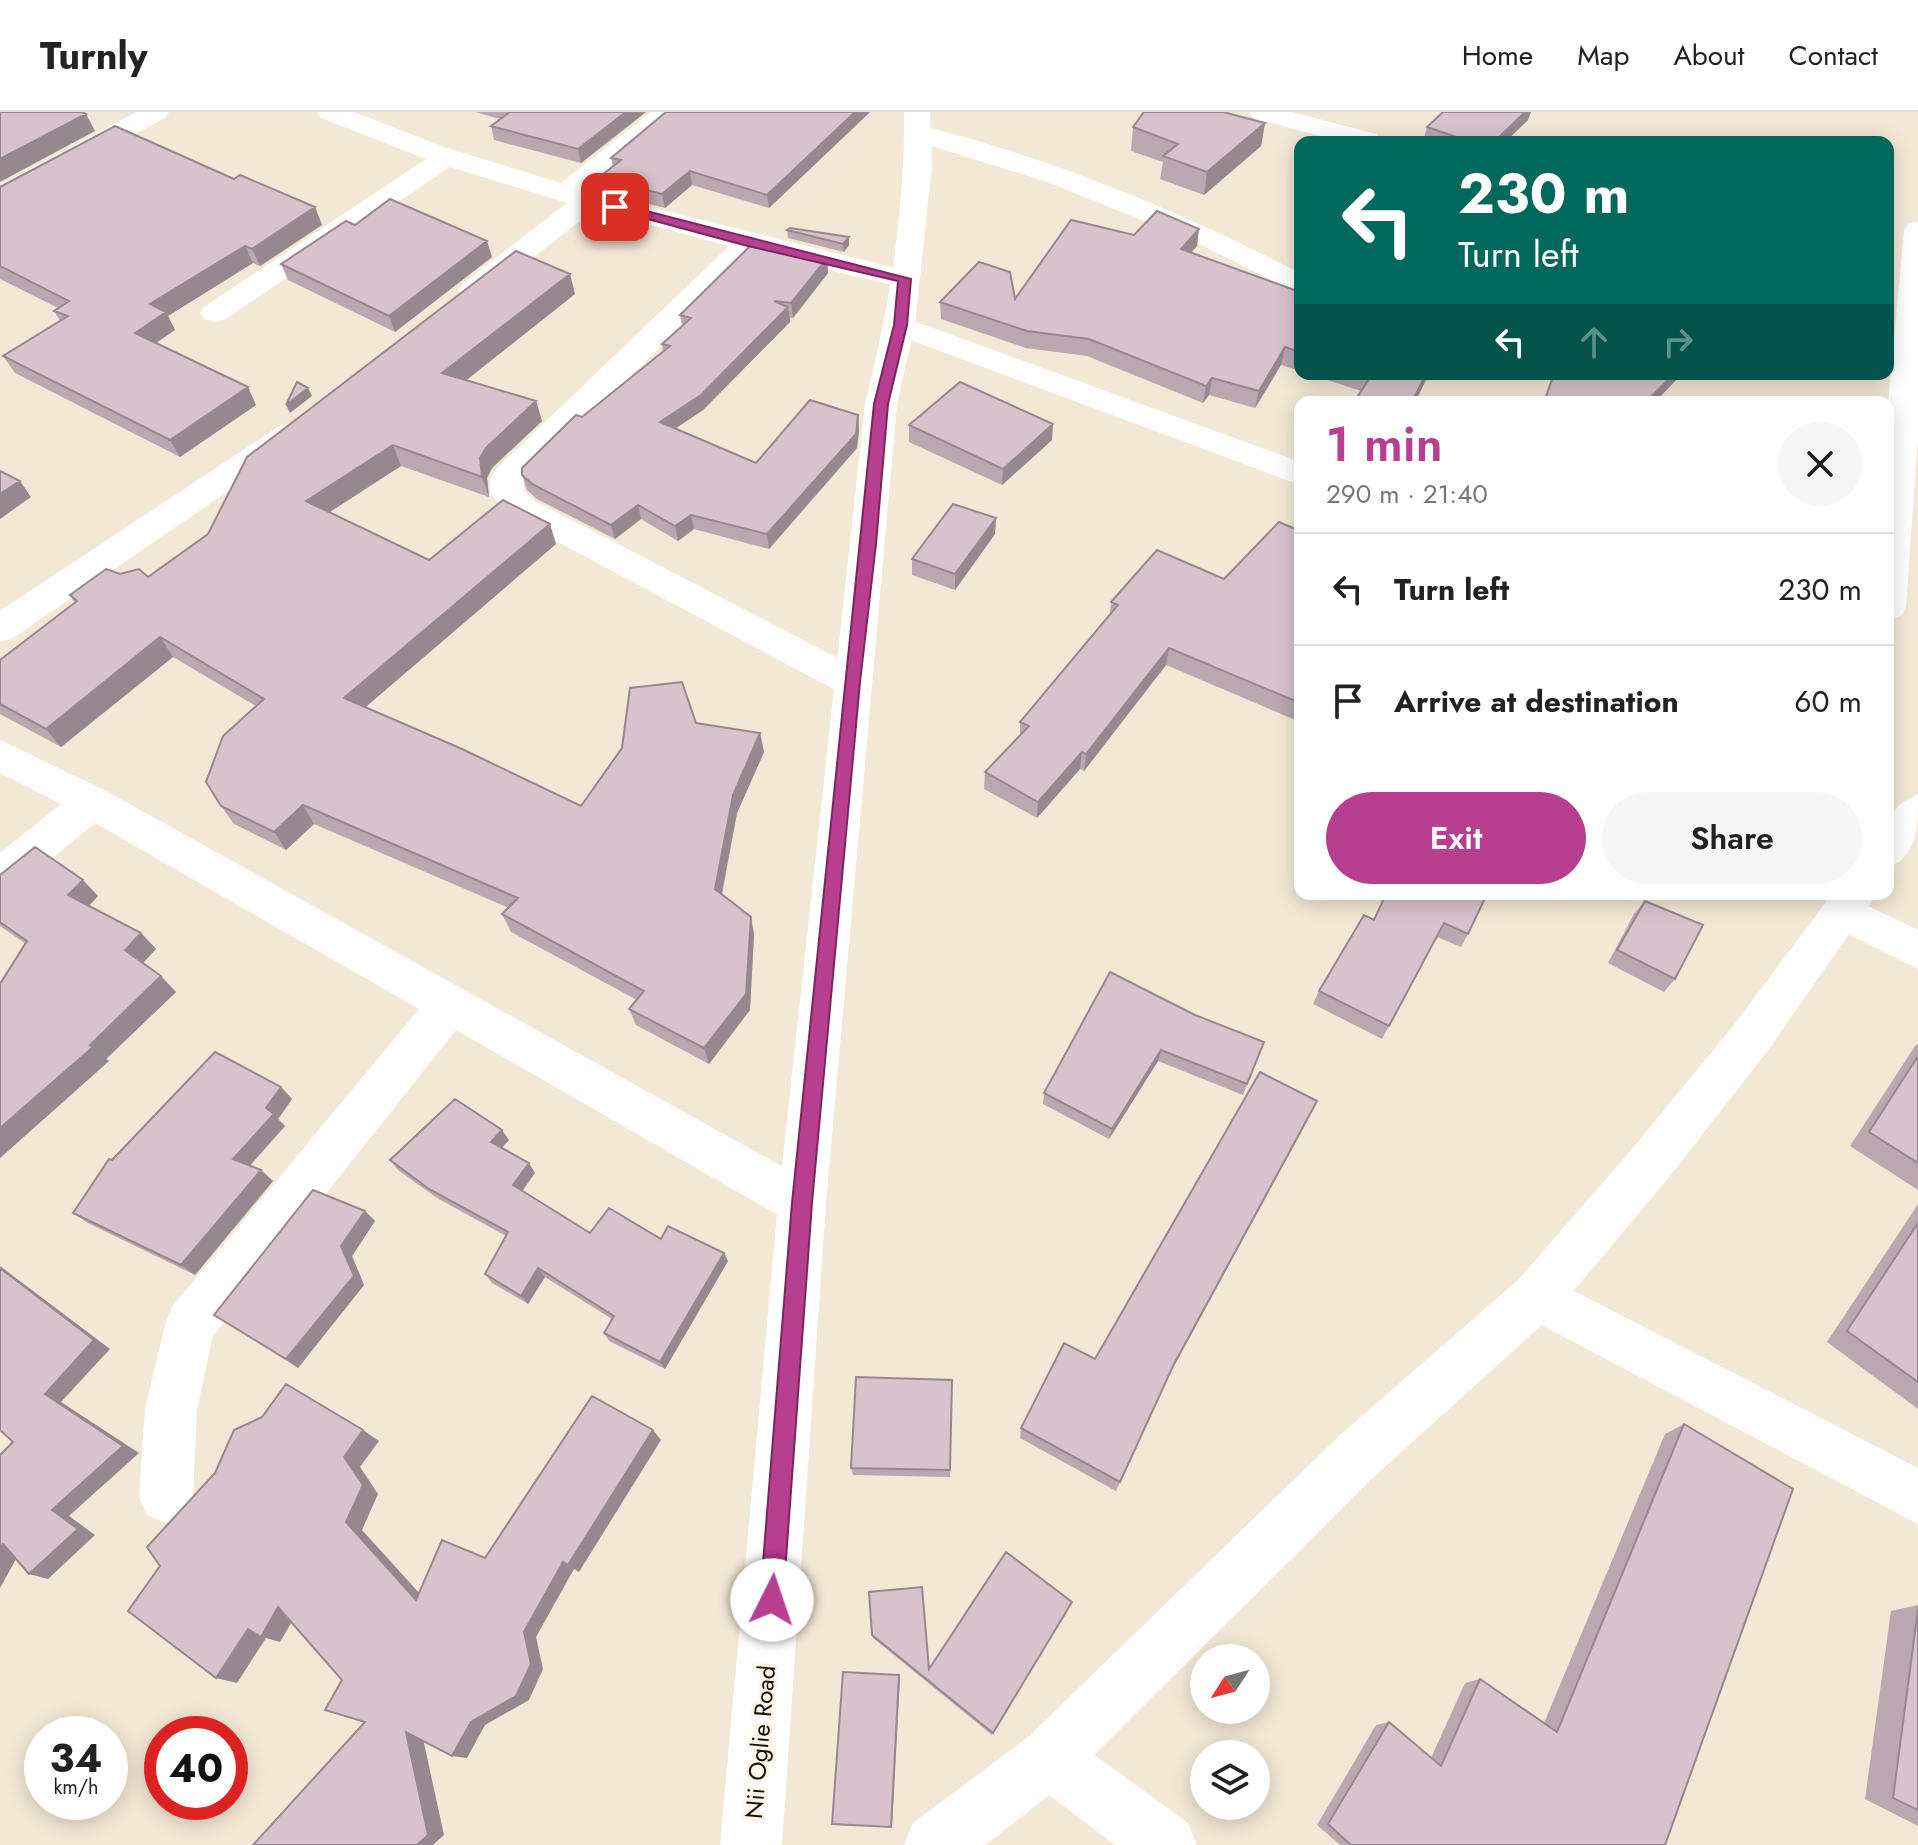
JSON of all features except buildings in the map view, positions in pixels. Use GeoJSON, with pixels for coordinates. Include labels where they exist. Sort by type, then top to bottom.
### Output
{"type":"FeatureCollection","features":[{"type":"Feature","properties":{"kind":"street"},"geometry":{"type":"LineString","coordinates":[[0,196],[156,112]]}},
{"type":"Feature","properties":{"kind":"street"},"geometry":{"type":"LineString","coordinates":[[330,112],[447,157],[577,196],[749,243],[905,279]]}},
{"type":"Feature","properties":{"kind":"street"},"geometry":{"type":"LineString","coordinates":[[452,307],[667,112]]}},
{"type":"Feature","properties":{"kind":"street"},"geometry":{"type":"LineString","coordinates":[[1262,112],[1351,136]]}},
{"type":"Feature","properties":{"kind":"street"},"geometry":{"type":"LineString","coordinates":[[918,122],[1199,233],[1294,282]]}},
{"type":"Feature","properties":{"kind":"street","name":"Nii Oglie Road"},"geometry":{"type":"LineString","coordinates":[[751,1845],[802,1203],[852,682],[869,544],[881,404],[900,325],[918,165],[918,122]]}},
{"type":"Feature","properties":{"kind":"street"},"geometry":{"type":"LineString","coordinates":[[215,313],[447,157]]}},
{"type":"Feature","properties":{"kind":"street"},"geometry":{"type":"LineString","coordinates":[[1894,532],[1918,230]]}},
{"type":"Feature","properties":{"kind":"street"},"geometry":{"type":"LineString","coordinates":[[749,243],[507,478],[507,494],[523,509],[852,682]]}},
{"type":"Feature","properties":{"kind":"street"},"geometry":{"type":"LineString","coordinates":[[900,325],[1294,472]]}},
{"type":"Feature","properties":{"kind":"street"},"geometry":{"type":"LineString","coordinates":[[0,629],[265,453],[315,414]]}},
{"type":"Feature","properties":{"kind":"street"},"geometry":{"type":"LineString","coordinates":[[0,755],[92,802],[802,1203]]}},
{"type":"Feature","properties":{"kind":"street"},"geometry":{"type":"LineString","coordinates":[[0,877],[92,802]]}},
{"type":"Feature","properties":{"kind":"street"},"geometry":{"type":"LineString","coordinates":[[1894,843],[1918,811]]}},
{"type":"Feature","properties":{"kind":"street"},"geometry":{"type":"LineString","coordinates":[[935,1845],[1049,1758],[1358,1455],[1537,1296],[1649,1165],[1750,1039],[1850,903],[1918,951]]}},
{"type":"Feature","properties":{"kind":"street"},"geometry":{"type":"LineString","coordinates":[[166,1496],[171,1409],[190,1325],[450,1004]]}},
{"type":"Feature","properties":{"kind":"street"},"geometry":{"type":"LineString","coordinates":[[1537,1296],[1918,1497]]}},
{"type":"Feature","properties":{"kind":"street"},"geometry":{"type":"LineString","coordinates":[[1049,1758],[1166,1845]]}},
{"type":"Feature","properties":{"kind":"route"},"geometry":{"type":"LineString","coordinates":[[615,207],[749,243],[905,279],[900,325],[881,404],[869,544],[852,682],[836,874],[802,1203],[772,1600]]}}]}
